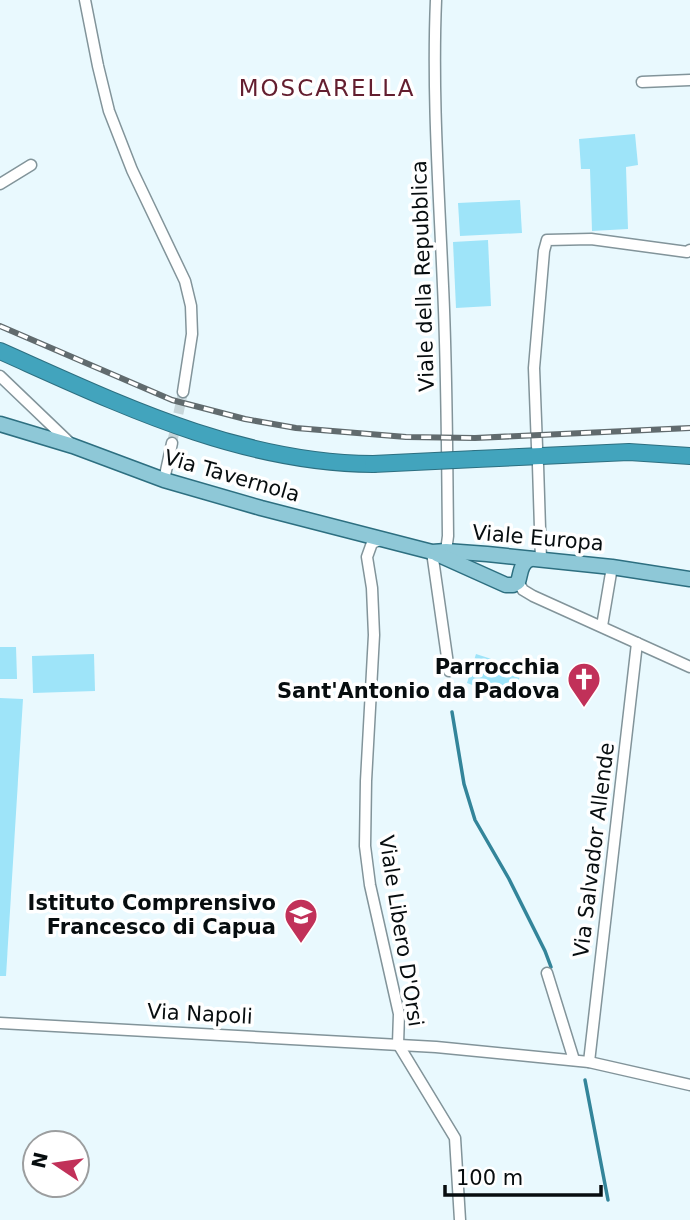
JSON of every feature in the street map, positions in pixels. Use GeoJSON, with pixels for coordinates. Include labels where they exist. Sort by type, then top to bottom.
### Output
{"type":"FeatureCollection","features":[{"type":"Feature","properties":{"kind":"highway"},"geometry":{"type":"LineString","coordinates":[[0,351],[116,403],[180,428],[273,453],[321,461],[373,464],[629,452],[690,456]]}},
{"type":"Feature","properties":{"kind":"main road","name":"Via Tavernola"},"geometry":{"type":"LineString","coordinates":[[0,424],[72,446],[164,480],[383,539]]}},
{"type":"Feature","properties":{"kind":"main road","name":"Viale Europa"},"geometry":{"type":"LineString","coordinates":[[383,539],[439,552],[487,554],[612,567],[690,579]]}},
{"type":"Feature","properties":{"kind":"main road"},"geometry":{"type":"LineString","coordinates":[[439,552],[506,585],[518,582],[527,560]]}},
{"type":"Feature","properties":{"kind":"main road"},"geometry":{"type":"LineString","coordinates":[[481,575],[479,562],[487,554]]}},
{"type":"Feature","properties":{"kind":"street"},"geometry":{"type":"LineString","coordinates":[[85,0],[109,111],[132,170],[185,281],[191,306],[192,334],[183,392]]}},
{"type":"Feature","properties":{"kind":"street","name":"Viale della Repubblica"},"geometry":{"type":"LineString","coordinates":[[436,0],[437,142],[447,366],[448,536],[439,552]]}},
{"type":"Feature","properties":{"kind":"street"},"geometry":{"type":"LineString","coordinates":[[642,82],[690,80]]}},
{"type":"Feature","properties":{"kind":"street"},"geometry":{"type":"LineString","coordinates":[[0,184],[31,165]]}},
{"type":"Feature","properties":{"kind":"street"},"geometry":{"type":"LineString","coordinates":[[537,447],[534,368],[547,240],[591,239],[689,252]]}},
{"type":"Feature","properties":{"kind":"street"},"geometry":{"type":"LineString","coordinates":[[0,376],[72,446]]}},
{"type":"Feature","properties":{"kind":"street"},"geometry":{"type":"LineString","coordinates":[[164,480],[172,443]]}},
{"type":"Feature","properties":{"kind":"street"},"geometry":{"type":"LineString","coordinates":[[527,560],[538,465]]}},
{"type":"Feature","properties":{"kind":"street"},"geometry":{"type":"LineString","coordinates":[[349,530],[367,557]]}},
{"type":"Feature","properties":{"kind":"street"},"geometry":{"type":"LineString","coordinates":[[367,557],[372,543],[383,539]]}},
{"type":"Feature","properties":{"kind":"street"},"geometry":{"type":"LineString","coordinates":[[439,552],[449,671]]}},
{"type":"Feature","properties":{"kind":"street","name":"Viale Libero D'Orsi"},"geometry":{"type":"LineString","coordinates":[[367,557],[372,588],[374,635],[365,846],[372,897],[400,1014],[398,1044]]}},
{"type":"Feature","properties":{"kind":"street"},"geometry":{"type":"LineString","coordinates":[[602,626],[612,567]]}},
{"type":"Feature","properties":{"kind":"street"},"geometry":{"type":"LineString","coordinates":[[518,582],[523,590],[533,596],[690,667]]}},
{"type":"Feature","properties":{"kind":"street","name":"Via Salvador Allende"},"geometry":{"type":"LineString","coordinates":[[589,1062],[638,643]]}},
{"type":"Feature","properties":{"kind":"street"},"geometry":{"type":"LineString","coordinates":[[547,973],[574,1060]]}},
{"type":"Feature","properties":{"kind":"street","name":"Via Napoli"},"geometry":{"type":"LineString","coordinates":[[0,1023],[398,1044],[589,1062],[690,1085]]}},
{"type":"Feature","properties":{"kind":"street"},"geometry":{"type":"LineString","coordinates":[[398,1044],[455,1138],[460,1220]]}},
{"type":"Feature","properties":{"kind":"shaded area"},"geometry":{"type":"Polygon","coordinates":[[[635,134],[638,165],[626,167],[628,229],[592,231],[590,169],[581,169],[579,139],[635,134]]]}},
{"type":"Feature","properties":{"kind":"shaded area"},"geometry":{"type":"Polygon","coordinates":[[[520,200],[522,233],[460,236],[458,203],[520,200]]]}},
{"type":"Feature","properties":{"kind":"shaded area"},"geometry":{"type":"Polygon","coordinates":[[[488,240],[491,306],[456,308],[453,242],[488,240]]]}},
{"type":"Feature","properties":{"kind":"shaded area"},"geometry":{"type":"Polygon","coordinates":[[[0,647],[16,647],[17,679],[0,679],[0,647]]]}},
{"type":"Feature","properties":{"kind":"shaded area"},"geometry":{"type":"Polygon","coordinates":[[[94,654],[95,691],[33,693],[32,656],[94,654]]]}},
{"type":"Feature","properties":{"kind":"shaded area"},"geometry":{"type":"Polygon","coordinates":[[[476,654],[522,669],[513,700],[467,683],[476,654]]]}},
{"type":"Feature","properties":{"kind":"shaded area"},"geometry":{"type":"Polygon","coordinates":[[[0,698],[23,699],[6,976],[0,976],[0,698]]]}},
{"type":"Feature","properties":{"kind":"waterway"},"geometry":{"type":"LineString","coordinates":[[452,712],[464,784],[475,820],[509,879],[551,967]]}},
{"type":"Feature","properties":{"kind":"waterway"},"geometry":{"type":"LineString","coordinates":[[585,1080],[608,1200]]}},
{"type":"Feature","properties":{"kind":"tunnel"},"geometry":{"type":"LineString","coordinates":[[172,443],[183,392]]}},
{"type":"Feature","properties":{"kind":"railway"},"geometry":{"type":"LineString","coordinates":[[0,326],[172,400],[245,419],[296,428],[406,437],[475,438],[690,428]]}},
{"type":"Feature","properties":{"kind":"place","name":"Parrocchia Sant'Antonio da Padova"},"geometry":{"type":"Point","coordinates":[584,709]}},
{"type":"Feature","properties":{"kind":"place","name":"Istituto Comprensivo Francesco di Capua"},"geometry":{"type":"Point","coordinates":[301,945]}},
{"type":"Feature","properties":{"kind":"district","name":"MOSCARELLA"},"geometry":{"type":"Point","coordinates":[327,88]}}]}
